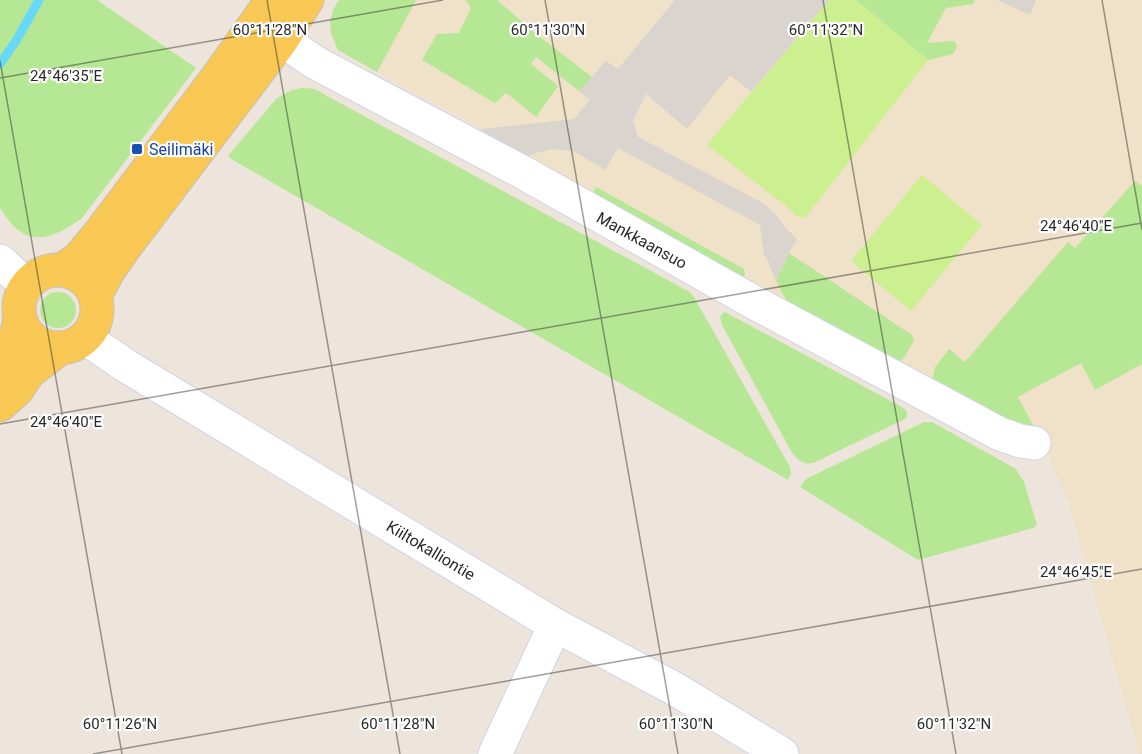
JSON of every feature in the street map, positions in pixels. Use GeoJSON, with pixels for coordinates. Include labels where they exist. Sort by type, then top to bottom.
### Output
{"type":"FeatureCollection","features":[{"type":"Feature","properties":{"kind":"main road"},"geometry":{"type":"LineString","coordinates":[[62,270],[78,259],[99,234],[270,21],[307,0]]}},
{"type":"Feature","properties":{"kind":"main road"},"geometry":{"type":"LineString","coordinates":[[95,296],[109,270],[270,21]]}},
{"type":"Feature","properties":{"kind":"main road"},"geometry":{"type":"LineString","coordinates":[[0,405],[17,390],[28,373],[72,344],[93,327],[97,314],[95,296],[83,279],[70,271],[44,272],[31,280],[21,294],[18,309],[20,320],[27,332],[40,345],[72,344]]}},
{"type":"Feature","properties":{"kind":"main road"},"geometry":{"type":"LineString","coordinates":[[0,371],[15,340],[20,320]]}},
{"type":"Feature","properties":{"kind":"street","name":"Mankkaansuo"},"geometry":{"type":"LineString","coordinates":[[270,21],[316,63],[524,173],[755,303],[1000,434],[1034,443]]}},
{"type":"Feature","properties":{"kind":"street"},"geometry":{"type":"LineString","coordinates":[[0,261],[27,286]]}},
{"type":"Feature","properties":{"kind":"street","name":"Kiiltokalliontie"},"geometry":{"type":"LineString","coordinates":[[72,344],[128,367],[555,625],[675,689],[782,754]]}},
{"type":"Feature","properties":{"kind":"street"},"geometry":{"type":"LineString","coordinates":[[495,754],[555,625]]}},
{"type":"Feature","properties":{"kind":"shaded area"},"geometry":{"type":"Polygon","coordinates":[[[339,0],[1142,0],[1142,754],[1139,754],[1068,501],[1033,426],[1023,427],[1010,424],[477,138],[481,129],[338,50],[331,33],[330,21],[339,0]]]}},
{"type":"Feature","properties":{"kind":"shaded area"},"geometry":{"type":"Polygon","coordinates":[[[675,0],[829,0],[751,92],[730,75],[687,129],[646,94],[633,121],[638,137],[763,203],[776,215],[797,239],[776,281],[764,255],[760,225],[618,148],[605,170],[573,151],[552,149],[529,155],[516,155],[477,138],[482,129],[574,119],[590,100],[579,91],[606,61],[618,69],[675,0]]]}},
{"type":"Feature","properties":{"kind":"shaded area"},"geometry":{"type":"Polygon","coordinates":[[[997,0],[1036,0],[1030,15],[997,0]]]}},
{"type":"Feature","properties":{"kind":"green space"},"geometry":{"type":"Polygon","coordinates":[[[0,0],[97,0],[196,68],[82,218],[59,232],[43,237],[27,235],[18,230],[0,208],[0,0]]]}},
{"type":"Feature","properties":{"kind":"green space"},"geometry":{"type":"Polygon","coordinates":[[[339,0],[416,0],[377,72],[338,50],[331,33],[330,21],[339,0]]]}},
{"type":"Feature","properties":{"kind":"green space"},"geometry":{"type":"Polygon","coordinates":[[[466,0],[497,0],[536,34],[592,77],[579,91],[536,57],[531,64],[558,86],[536,117],[506,93],[495,103],[422,60],[437,34],[459,33],[471,8],[466,0]]]}},
{"type":"Feature","properties":{"kind":"green space"},"geometry":{"type":"Polygon","coordinates":[[[829,0],[856,0],[928,60],[805,218],[795,216],[790,209],[707,145],[829,0]]]}},
{"type":"Feature","properties":{"kind":"green space"},"geometry":{"type":"Polygon","coordinates":[[[856,0],[975,0],[973,4],[946,8],[927,43],[953,41],[957,47],[953,54],[928,60],[856,0]]]}},
{"type":"Feature","properties":{"kind":"green space"},"geometry":{"type":"Polygon","coordinates":[[[295,89],[315,89],[690,292],[790,467],[791,473],[788,480],[228,156],[276,99],[295,89]]]}},
{"type":"Feature","properties":{"kind":"green space"},"geometry":{"type":"Polygon","coordinates":[[[922,175],[982,225],[911,311],[851,261],[922,175]]]}},
{"type":"Feature","properties":{"kind":"green space"},"geometry":{"type":"Polygon","coordinates":[[[1135,181],[1142,186],[1142,364],[1095,390],[1081,363],[1018,397],[1033,425],[1023,427],[1010,424],[932,381],[935,367],[949,349],[965,362],[1068,242],[1075,248],[1135,181]]]}},
{"type":"Feature","properties":{"kind":"green space"},"geometry":{"type":"Polygon","coordinates":[[[596,187],[744,269],[745,274],[742,279],[590,199],[596,187]]]}},
{"type":"Feature","properties":{"kind":"green space"},"geometry":{"type":"Polygon","coordinates":[[[789,253],[912,335],[914,341],[903,359],[895,363],[788,303],[776,281],[789,253]]]}},
{"type":"Feature","properties":{"kind":"green space"},"geometry":{"type":"Polygon","coordinates":[[[58,292],[71,297],[76,310],[71,323],[58,328],[45,323],[40,310],[45,297],[58,292]]]}},
{"type":"Feature","properties":{"kind":"green space"},"geometry":{"type":"Polygon","coordinates":[[[725,312],[900,406],[906,410],[905,419],[813,463],[800,461],[791,451],[722,325],[720,317],[725,312]]]}},
{"type":"Feature","properties":{"kind":"green space"},"geometry":{"type":"Polygon","coordinates":[[[924,422],[932,422],[1016,469],[1024,482],[1037,525],[918,560],[800,487],[806,479],[924,422]]]}},
{"type":"Feature","properties":{"kind":"waterway"},"geometry":{"type":"LineString","coordinates":[[0,64],[39,0]]}},
{"type":"Feature","properties":{"kind":"place","name":"Seilimäki"},"geometry":{"type":"Point","coordinates":[137,149]}}]}
